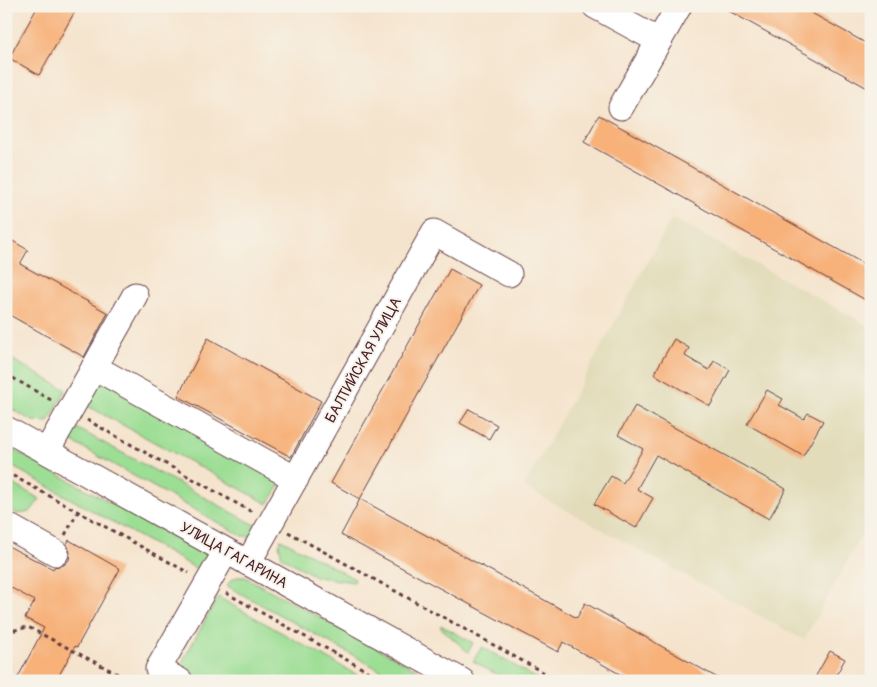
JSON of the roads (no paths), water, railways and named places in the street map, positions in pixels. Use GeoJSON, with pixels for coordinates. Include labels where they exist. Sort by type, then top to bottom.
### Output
{"type":"FeatureCollection","features":[{"type":"Feature","properties":{"kind":"street"},"geometry":{"type":"LineString","coordinates":[[595,6],[659,41]]}},
{"type":"Feature","properties":{"kind":"street"},"geometry":{"type":"LineString","coordinates":[[621,107],[679,6]]}},
{"type":"Feature","properties":{"kind":"street","name":"БАЛТИЙСКАЯ УЛИЦА"},"geometry":{"type":"LineString","coordinates":[[248,563],[434,232],[510,274]]}},
{"type":"Feature","properties":{"kind":"street"},"geometry":{"type":"LineString","coordinates":[[47,451],[135,295]]}},
{"type":"Feature","properties":{"kind":"street"},"geometry":{"type":"LineString","coordinates":[[94,367],[296,479]]}},
{"type":"Feature","properties":{"kind":"street","name":"УЛИЦА ГАГАРИНА"},"geometry":{"type":"LineString","coordinates":[[6,429],[462,681]]}},
{"type":"Feature","properties":{"kind":"street"},"geometry":{"type":"LineString","coordinates":[[6,525],[56,553]]}},
{"type":"Feature","properties":{"kind":"street"},"geometry":{"type":"LineString","coordinates":[[180,681],[158,669],[226,551]]}}]}
